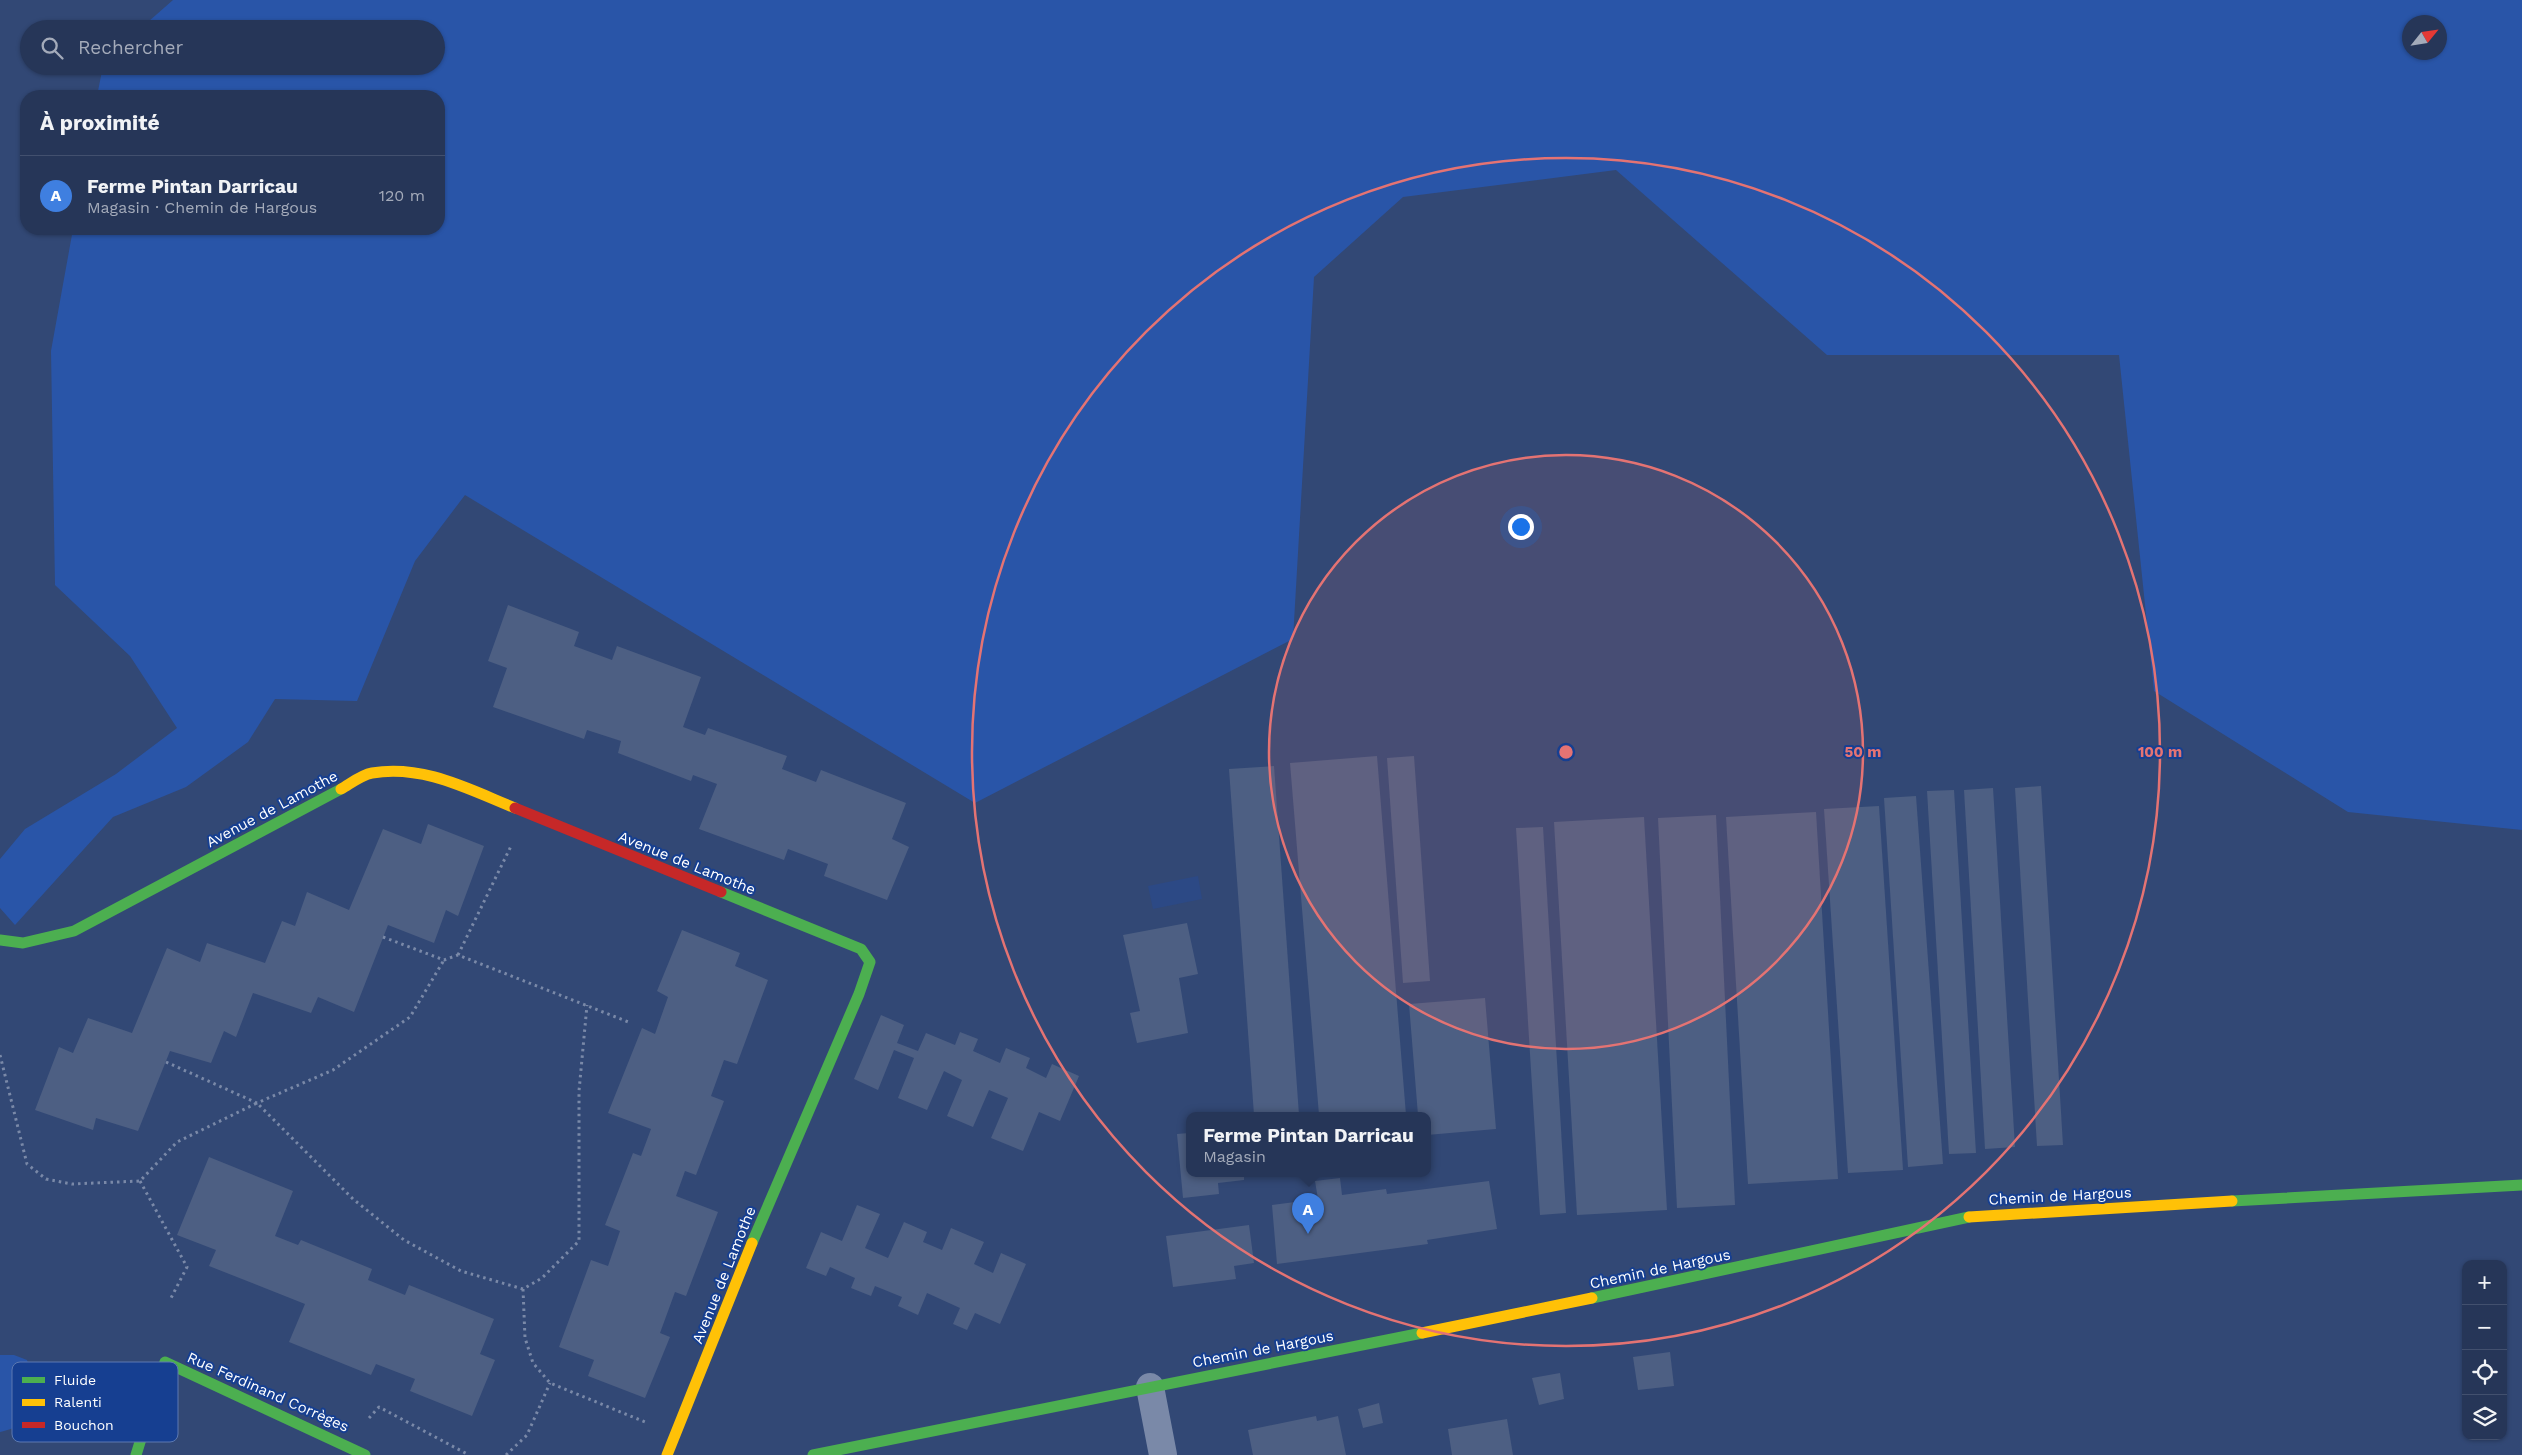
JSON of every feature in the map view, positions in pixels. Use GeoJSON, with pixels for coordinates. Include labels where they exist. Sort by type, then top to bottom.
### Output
{"type":"FeatureCollection","features":[{"type":"Feature","properties":{"kind":"street","name":"Avenue de Lamothe"},"geometry":{"type":"LineString","coordinates":[[0,940],[23,943],[74,931],[370,774],[424,772],[861,949],[870,962],[859,994],[728,1299],[727,1309],[667,1455]]}},
{"type":"Feature","properties":{"kind":"street","name":"Chemin de Hargous"},"geometry":{"type":"LineString","coordinates":[[813,1455],[1542,1309],[1975,1216],[2522,1185]]}},
{"type":"Feature","properties":{"kind":"street","name":"Rue Ferdinand Corrèges"},"geometry":{"type":"LineString","coordinates":[[178,1368],[345,1444],[365,1455]]}},
{"type":"Feature","properties":{"kind":"street"},"geometry":{"type":"LineString","coordinates":[[1150,1387],[1163,1455]]}},
{"type":"Feature","properties":{"kind":"street","name":"Rue Ferdinand Corrèges"},"geometry":{"type":"LineString","coordinates":[[136,1455],[140,1442]]}},
{"type":"Feature","properties":{"kind":"path"},"geometry":{"type":"LineString","coordinates":[[458,956],[516,836],[547,844],[555,826]]}},
{"type":"Feature","properties":{"kind":"path"},"geometry":{"type":"LineString","coordinates":[[383,937],[444,960],[458,956],[631,1023]]}},
{"type":"Feature","properties":{"kind":"path"},"geometry":{"type":"LineString","coordinates":[[0,1055],[27,1164],[46,1179],[72,1184],[140,1181],[177,1142],[257,1103],[333,1070],[410,1017],[444,960]]}},
{"type":"Feature","properties":{"kind":"path"},"geometry":{"type":"LineString","coordinates":[[166,1062],[257,1103],[353,1199],[404,1240],[461,1271],[523,1289],[542,1278],[579,1240],[579,1091],[587,1005]]}},
{"type":"Feature","properties":{"kind":"path"},"geometry":{"type":"LineString","coordinates":[[140,1181],[187,1267],[170,1300]]}},
{"type":"Feature","properties":{"kind":"path"},"geometry":{"type":"LineString","coordinates":[[523,1289],[525,1338],[533,1363],[550,1383],[675,1434]]}},
{"type":"Feature","properties":{"kind":"path"},"geometry":{"type":"LineString","coordinates":[[506,1455],[527,1435],[550,1383]]}},
{"type":"Feature","properties":{"kind":"path"},"geometry":{"type":"LineString","coordinates":[[345,1444],[379,1407],[469,1455]]}},
{"type":"Feature","properties":{"kind":"shaded area"},"geometry":{"type":"Polygon","coordinates":[[[173,0],[2522,0],[2522,830],[2348,812],[2154,691],[2119,355],[1827,355],[1616,170],[1403,197],[1314,277],[1293,639],[975,803],[465,495],[415,561],[357,701],[275,699],[248,742],[186,787],[113,817],[15,925],[0,908],[0,859],[25,829],[116,774],[177,728],[130,656],[55,585],[51,351],[72,235],[445,235],[445,90],[98,90],[101,75],[445,75],[445,20],[150,20],[173,0]]]}},
{"type":"Feature","properties":{"kind":"shaded area"},"geometry":{"type":"Polygon","coordinates":[[[1198,876],[1202,899],[1153,909],[1148,886],[1198,876]]]}},
{"type":"Feature","properties":{"kind":"shaded area"},"geometry":{"type":"Polygon","coordinates":[[[0,1355],[14,1355],[27,1360],[28,1362],[12,1362],[12,1428],[0,1432],[0,1355]]]}},
{"type":"Feature","properties":{"kind":"building"},"geometry":{"type":"Polygon","coordinates":[[[508,605],[579,632],[574,646],[612,660],[617,646],[701,677],[683,727],[705,735],[708,728],[787,756],[782,769],[816,782],[821,770],[906,803],[892,839],[909,847],[887,900],[824,876],[828,864],[788,849],[784,860],[699,829],[717,784],[693,775],[691,781],[618,753],[621,741],[587,730],[584,739],[493,707],[507,668],[488,661],[508,605]]]}},
{"type":"Feature","properties":{"kind":"building"},"geometry":{"type":"Polygon","coordinates":[[[1377,756],[1406,1112],[1319,1112],[1290,763],[1377,756]]]}},
{"type":"Feature","properties":{"kind":"building"},"geometry":{"type":"Polygon","coordinates":[[[1414,756],[1430,981],[1403,983],[1387,758],[1414,756]]]}},
{"type":"Feature","properties":{"kind":"building"},"geometry":{"type":"Polygon","coordinates":[[[1274,766],[1299,1112],[1254,1112],[1229,769],[1274,766]]]}},
{"type":"Feature","properties":{"kind":"building"},"geometry":{"type":"Polygon","coordinates":[[[2041,786],[2063,1145],[2037,1146],[2015,788],[2041,786]]]}},
{"type":"Feature","properties":{"kind":"building"},"geometry":{"type":"Polygon","coordinates":[[[1993,788],[2015,1147],[1985,1149],[1964,790],[1993,788]]]}},
{"type":"Feature","properties":{"kind":"building"},"geometry":{"type":"Polygon","coordinates":[[[1954,790],[1976,1153],[1949,1154],[1927,791],[1954,790]]]}},
{"type":"Feature","properties":{"kind":"building"},"geometry":{"type":"Polygon","coordinates":[[[1916,796],[1943,1164],[1908,1167],[1884,798],[1916,796]]]}},
{"type":"Feature","properties":{"kind":"building"},"geometry":{"type":"Polygon","coordinates":[[[1879,806],[1903,1170],[1848,1173],[1824,809],[1879,806]]]}},
{"type":"Feature","properties":{"kind":"building"},"geometry":{"type":"Polygon","coordinates":[[[1816,812],[1838,1179],[1748,1184],[1726,817],[1816,812]]]}},
{"type":"Feature","properties":{"kind":"building"},"geometry":{"type":"Polygon","coordinates":[[[1716,815],[1735,1205],[1677,1208],[1658,818],[1716,815]]]}},
{"type":"Feature","properties":{"kind":"building"},"geometry":{"type":"Polygon","coordinates":[[[1644,817],[1667,1210],[1577,1215],[1554,822],[1644,817]]]}},
{"type":"Feature","properties":{"kind":"building"},"geometry":{"type":"Polygon","coordinates":[[[428,824],[484,846],[458,916],[446,910],[434,943],[388,925],[354,1012],[318,997],[311,1013],[253,993],[236,1037],[224,1031],[211,1063],[170,1051],[138,1131],[96,1118],[93,1130],[35,1110],[59,1047],[73,1053],[88,1018],[132,1033],[167,948],[200,962],[207,943],[265,963],[282,921],[295,926],[307,892],[349,910],[383,829],[421,844],[428,824]]]}},
{"type":"Feature","properties":{"kind":"building"},"geometry":{"type":"Polygon","coordinates":[[[1543,827],[1566,1213],[1540,1215],[1516,828],[1543,827]]]}},
{"type":"Feature","properties":{"kind":"building"},"geometry":{"type":"Polygon","coordinates":[[[1187,923],[1198,974],[1179,978],[1188,1033],[1137,1043],[1130,1013],[1140,1011],[1123,935],[1187,923]]]}},
{"type":"Feature","properties":{"kind":"building"},"geometry":{"type":"Polygon","coordinates":[[[682,930],[740,953],[735,966],[768,980],[737,1064],[724,1060],[711,1096],[724,1101],[696,1175],[685,1171],[676,1196],[718,1212],[686,1296],[675,1292],[660,1333],[670,1337],[645,1398],[588,1376],[594,1360],[559,1347],[591,1260],[608,1266],[620,1231],[605,1225],[633,1153],[641,1156],[651,1129],[608,1113],[642,1028],[655,1034],[668,997],[657,991],[682,930]]]}},
{"type":"Feature","properties":{"kind":"building"},"geometry":{"type":"Polygon","coordinates":[[[1485,998],[1496,1129],[1431,1135],[1431,1112],[1418,1112],[1409,1004],[1485,998]]]}},
{"type":"Feature","properties":{"kind":"building"},"geometry":{"type":"Polygon","coordinates":[[[881,1015],[904,1025],[897,1043],[918,1051],[926,1033],[955,1045],[960,1032],[978,1039],[973,1051],[1000,1063],[1006,1048],[1030,1058],[1026,1068],[1046,1078],[1052,1064],[1079,1076],[1060,1121],[1039,1112],[1023,1151],[991,1138],[1008,1098],[989,1090],[973,1127],[947,1116],[962,1080],[944,1071],[927,1110],[898,1098],[914,1058],[894,1050],[878,1090],[854,1079],[881,1015]]]}},
{"type":"Feature","properties":{"kind":"building"},"geometry":{"type":"Polygon","coordinates":[[[1186,1133],[1186,1177],[1244,1177],[1244,1180],[1218,1183],[1219,1194],[1183,1198],[1177,1134],[1186,1133]]]}},
{"type":"Feature","properties":{"kind":"building"},"geometry":{"type":"Polygon","coordinates":[[[209,1157],[293,1191],[275,1236],[298,1245],[301,1240],[372,1269],[368,1280],[405,1295],[409,1285],[494,1319],[480,1354],[495,1360],[472,1416],[410,1391],[415,1379],[376,1364],[371,1375],[289,1342],[305,1304],[209,1266],[216,1250],[177,1235],[209,1157]]]}},
{"type":"Feature","properties":{"kind":"building"},"geometry":{"type":"Polygon","coordinates":[[[1340,1178],[1342,1195],[1386,1189],[1387,1194],[1489,1181],[1497,1229],[1427,1240],[1428,1244],[1277,1264],[1272,1205],[1318,1199],[1315,1181],[1340,1178]]]}},
{"type":"Feature","properties":{"kind":"building"},"geometry":{"type":"Polygon","coordinates":[[[857,1205],[880,1214],[865,1248],[888,1258],[904,1222],[927,1232],[923,1242],[942,1250],[951,1228],[984,1242],[974,1264],[993,1273],[1001,1253],[1026,1264],[1000,1324],[975,1313],[967,1330],[953,1324],[960,1308],[927,1293],[918,1315],[898,1306],[902,1297],[875,1286],[871,1296],[851,1288],[855,1278],[830,1267],[826,1276],[806,1268],[821,1232],[842,1241],[857,1205]]]}},
{"type":"Feature","properties":{"kind":"building"},"geometry":{"type":"Polygon","coordinates":[[[1249,1225],[1254,1263],[1234,1266],[1236,1279],[1173,1287],[1166,1236],[1249,1225]]]}},
{"type":"Feature","properties":{"kind":"building"},"geometry":{"type":"Polygon","coordinates":[[[1670,1352],[1674,1386],[1638,1390],[1633,1357],[1670,1352]]]}},
{"type":"Feature","properties":{"kind":"building"},"geometry":{"type":"Polygon","coordinates":[[[1560,1373],[1564,1399],[1539,1405],[1532,1378],[1560,1373]]]}},
{"type":"Feature","properties":{"kind":"building"},"geometry":{"type":"Polygon","coordinates":[[[1379,1403],[1383,1423],[1363,1428],[1358,1409],[1379,1403]]]}},
{"type":"Feature","properties":{"kind":"building"},"geometry":{"type":"Polygon","coordinates":[[[1316,1416],[1317,1421],[1338,1416],[1346,1455],[1253,1455],[1248,1430],[1316,1416]]]}},
{"type":"Feature","properties":{"kind":"building"},"geometry":{"type":"Polygon","coordinates":[[[1507,1419],[1513,1455],[1452,1455],[1448,1429],[1507,1419]]]}},
{"type":"Feature","properties":{"kind":"traffic: fast"},"geometry":{"type":"LineString","coordinates":[[0,940],[23,943],[74,931],[341,789]]}},
{"type":"Feature","properties":{"kind":"traffic: fast"},"geometry":{"type":"LineString","coordinates":[[721,892],[861,949],[870,962],[859,994],[752,1243]]}},
{"type":"Feature","properties":{"kind":"traffic: fast"},"geometry":{"type":"LineString","coordinates":[[2232,1201],[2522,1185]]}},
{"type":"Feature","properties":{"kind":"traffic: fast"},"geometry":{"type":"LineString","coordinates":[[1592,1298],[1969,1217]]}},
{"type":"Feature","properties":{"kind":"traffic: fast"},"geometry":{"type":"LineString","coordinates":[[813,1455],[1422,1333]]}},
{"type":"Feature","properties":{"kind":"traffic: fast"},"geometry":{"type":"LineString","coordinates":[[178,1368],[365,1455]]}},
{"type":"Feature","properties":{"kind":"traffic: fast"},"geometry":{"type":"LineString","coordinates":[[136,1455],[140,1442]]}},
{"type":"Feature","properties":{"kind":"traffic: slow"},"geometry":{"type":"LineString","coordinates":[[341,789],[372,773],[410,772],[446,780],[515,808]]}},
{"type":"Feature","properties":{"kind":"traffic: slow"},"geometry":{"type":"LineString","coordinates":[[1969,1217],[2232,1201]]}},
{"type":"Feature","properties":{"kind":"traffic: slow"},"geometry":{"type":"LineString","coordinates":[[667,1455],[752,1243]]}},
{"type":"Feature","properties":{"kind":"traffic: slow"},"geometry":{"type":"LineString","coordinates":[[1422,1333],[1592,1298]]}},
{"type":"Feature","properties":{"kind":"traffic: jam"},"geometry":{"type":"LineString","coordinates":[[515,808],[721,892]]}},
{"type":"Feature","properties":{"kind":"place","name":"Ferme Pintan Darricau"},"geometry":{"type":"Point","coordinates":[1308,1234]}}]}
